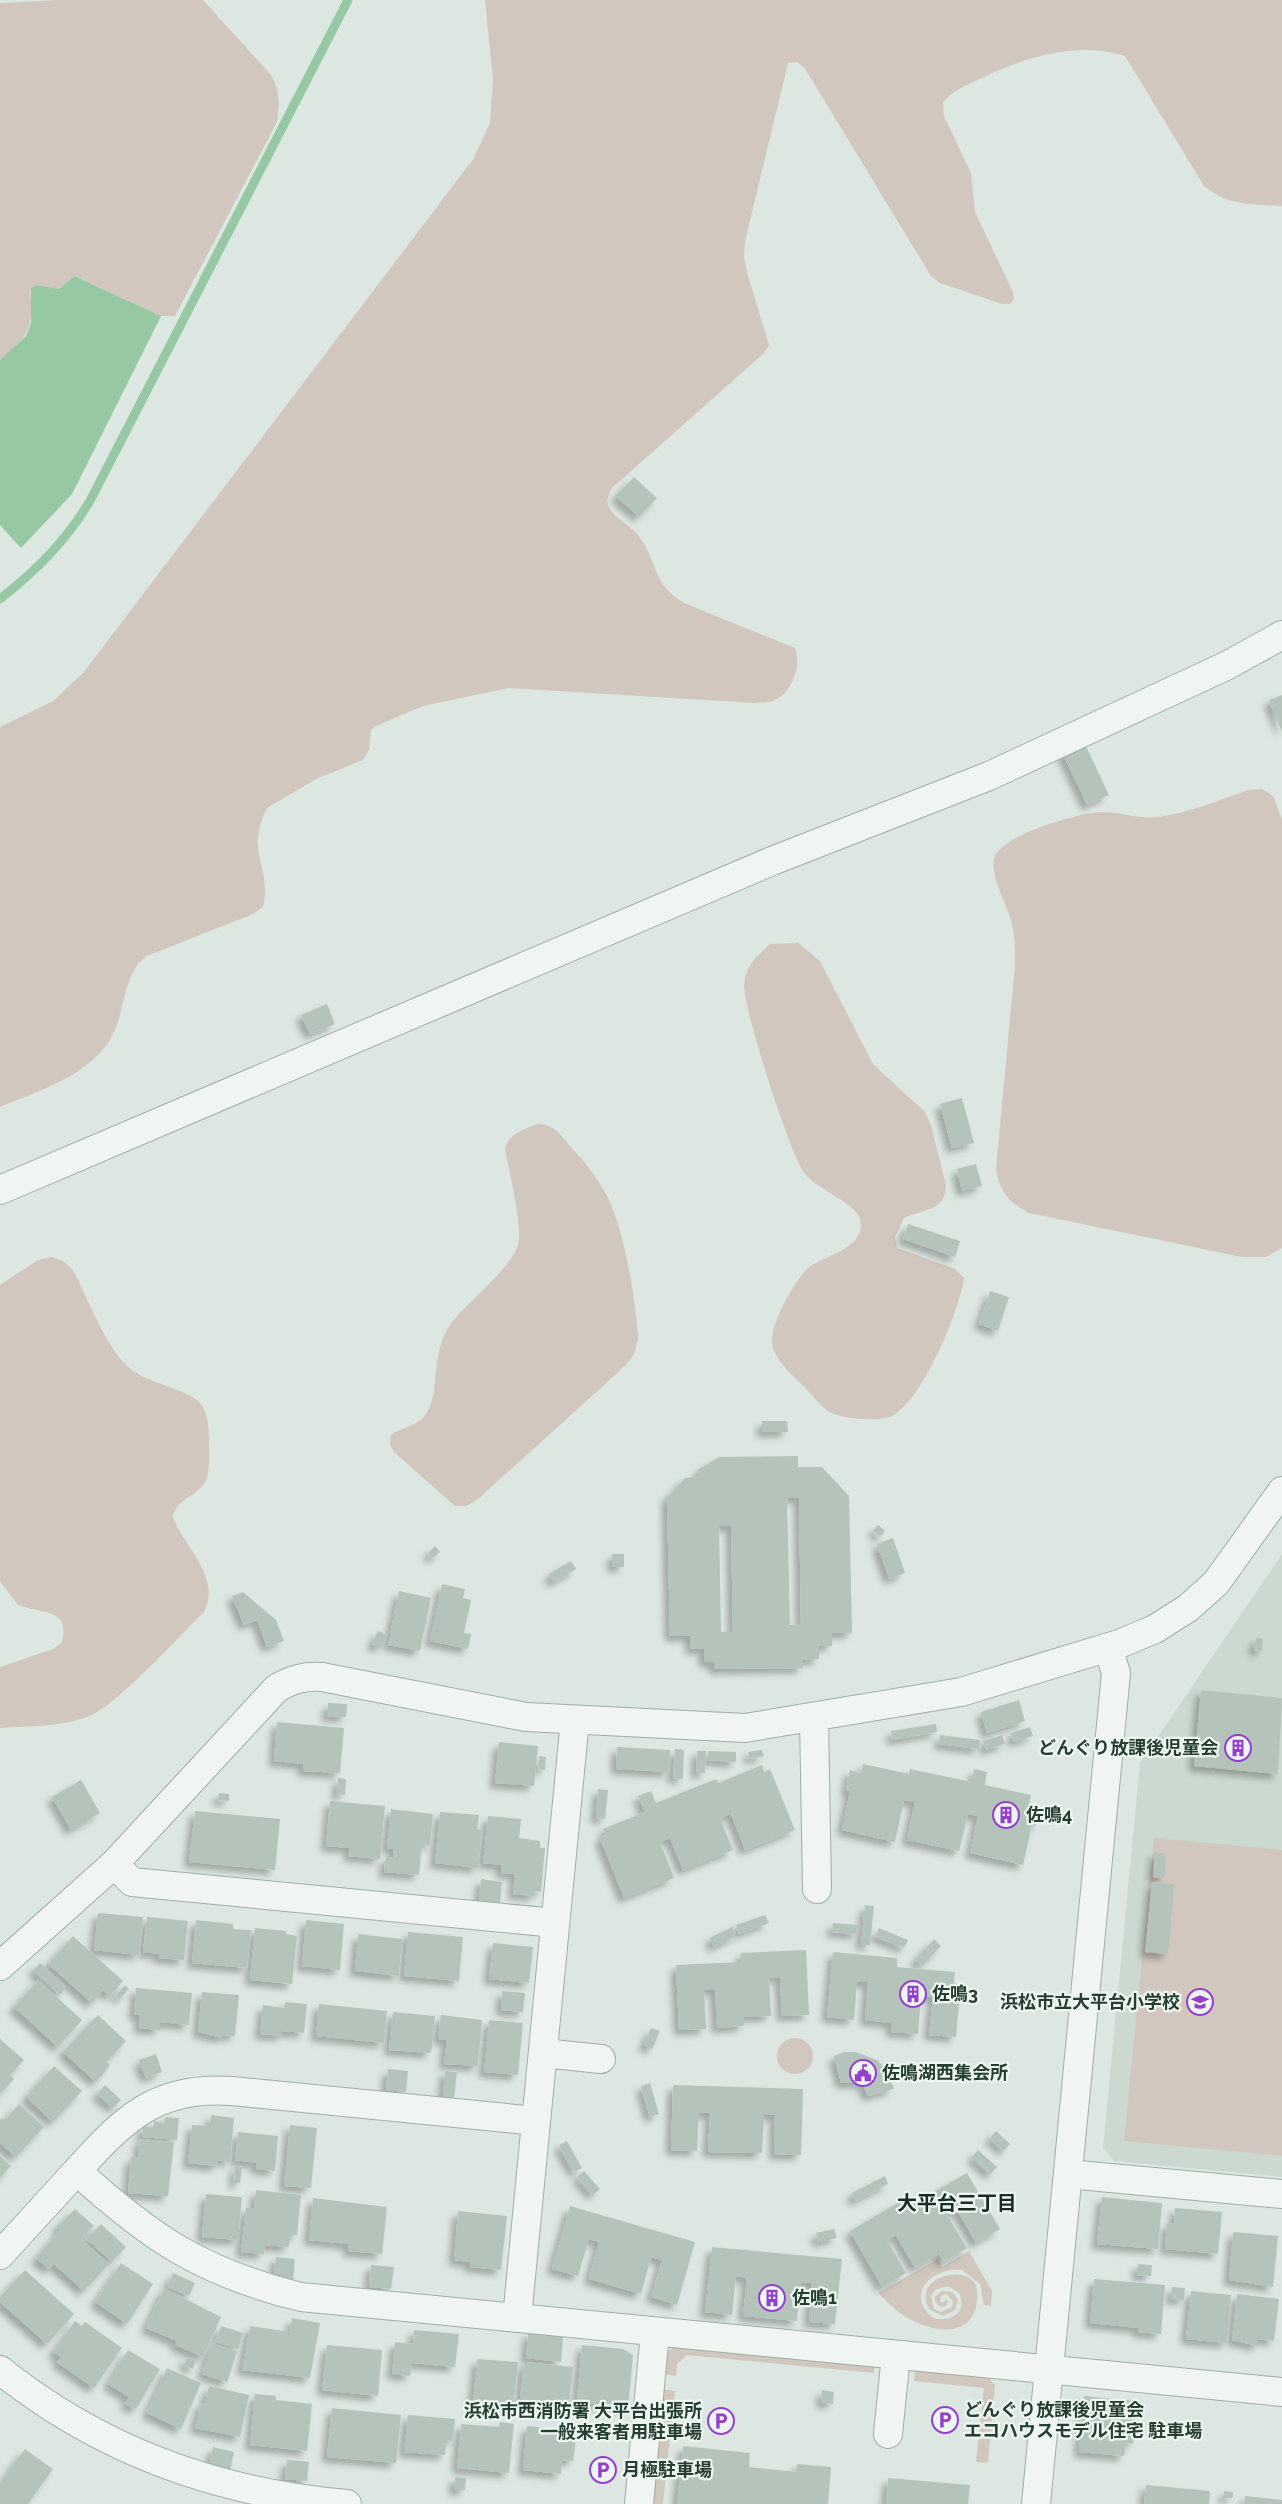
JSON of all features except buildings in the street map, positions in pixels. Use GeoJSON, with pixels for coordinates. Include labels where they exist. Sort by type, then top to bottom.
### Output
{"type":"FeatureCollection","features":[{"type":"Feature","properties":{"kind":"street"},"geometry":{"type":"LineString","coordinates":[[0,1190],[771,861],[989,776],[1228,665],[1282,635]]}},
{"type":"Feature","properties":{"kind":"street"},"geometry":{"type":"LineString","coordinates":[[0,1966],[114,1864],[277,1688],[291,1680],[306,1676],[322,1677],[481,1710],[575,1720],[745,1728],[961,1692],[1108,1647],[1155,1629],[1202,1596],[1240,1552],[1282,1491]]}},
{"type":"Feature","properties":{"kind":"street"},"geometry":{"type":"LineString","coordinates":[[1036,2504],[1116,1673],[1108,1647]]}},
{"type":"Feature","properties":{"kind":"street"},"geometry":{"type":"LineString","coordinates":[[814,1717],[817,1889]]}},
{"type":"Feature","properties":{"kind":"street"},"geometry":{"type":"LineString","coordinates":[[517,2319],[575,1720]]}},
{"type":"Feature","properties":{"kind":"street"},"geometry":{"type":"LineString","coordinates":[[114,1864],[132,1882],[555,1923]]}},
{"type":"Feature","properties":{"kind":"street"},"geometry":{"type":"LineString","coordinates":[[543,2053],[601,2059]]}},
{"type":"Feature","properties":{"kind":"street"},"geometry":{"type":"LineString","coordinates":[[0,2255],[126,2119],[165,2097],[187,2091],[232,2091],[536,2121]]}},
{"type":"Feature","properties":{"kind":"street"},"geometry":{"type":"LineString","coordinates":[[76,2171],[140,2226],[184,2255],[222,2273],[261,2287],[332,2301],[1282,2392]]}},
{"type":"Feature","properties":{"kind":"street"},"geometry":{"type":"LineString","coordinates":[[1068,2174],[1282,2194]]}},
{"type":"Feature","properties":{"kind":"street"},"geometry":{"type":"LineString","coordinates":[[639,2504],[655,2332]]}},
{"type":"Feature","properties":{"kind":"street"},"geometry":{"type":"LineString","coordinates":[[888,2434],[896,2355]]}},
{"type":"Feature","properties":{"kind":"street"},"geometry":{"type":"LineString","coordinates":[[0,2370],[58,2412],[94,2434],[169,2468],[249,2491],[347,2504]]}},
{"type":"Feature","properties":{"kind":"shaded area"},"geometry":{"type":"Polygon","coordinates":[[[56,0],[203,0],[271,75],[278,97],[277,122],[175,316],[161,316],[74,276],[59,289],[37,285],[30,291],[31,314],[27,331],[17,345],[0,360],[0,3],[56,0]]]}},
{"type":"Feature","properties":{"kind":"shaded area"},"geometry":{"type":"Polygon","coordinates":[[[485,0],[1282,0],[1282,206],[1231,201],[1204,186],[1125,56],[1089,50],[1070,51],[1016,64],[961,88],[943,102],[944,116],[971,173],[975,212],[1013,292],[1014,299],[1010,304],[1002,304],[940,283],[931,276],[804,67],[797,62],[788,63],[745,241],[744,257],[747,272],[769,345],[764,353],[612,488],[607,500],[610,510],[635,531],[645,545],[660,579],[673,595],[684,603],[795,648],[796,671],[785,692],[773,701],[754,703],[509,688],[423,706],[376,726],[371,730],[369,750],[363,760],[318,778],[267,808],[258,838],[258,850],[265,882],[263,907],[253,914],[147,956],[133,972],[111,1038],[90,1063],[62,1081],[0,1107],[0,727],[53,701],[84,672],[474,158],[490,123],[493,80],[485,0]]]}},
{"type":"Feature","properties":{"kind":"shaded area"},"geometry":{"type":"Polygon","coordinates":[[[74,276],[161,316],[72,494],[21,548],[0,525],[0,360],[26,336],[31,323],[31,288],[37,285],[59,289],[74,276]]]}},
{"type":"Feature","properties":{"kind":"shaded area"},"geometry":{"type":"Polygon","coordinates":[[[1262,789],[1273,796],[1282,819],[1282,1248],[1266,1257],[1242,1257],[1029,1213],[1006,1195],[996,1169],[1015,959],[1012,926],[997,882],[994,859],[999,850],[1024,834],[1076,816],[1102,812],[1156,817],[1203,806],[1248,790],[1262,789]]]}},
{"type":"Feature","properties":{"kind":"shaded area"},"geometry":{"type":"Polygon","coordinates":[[[798,943],[820,961],[873,1064],[925,1112],[931,1125],[946,1185],[945,1194],[942,1200],[932,1208],[904,1218],[895,1237],[897,1248],[955,1269],[964,1278],[947,1332],[927,1374],[904,1407],[886,1418],[840,1416],[826,1410],[779,1360],[773,1348],[772,1340],[778,1318],[789,1294],[802,1274],[815,1263],[851,1244],[860,1229],[860,1219],[857,1213],[811,1180],[798,1162],[769,1082],[746,999],[744,985],[752,962],[770,944],[798,943]]]}},
{"type":"Feature","properties":{"kind":"shaded area"},"geometry":{"type":"Polygon","coordinates":[[[537,1124],[548,1126],[560,1134],[590,1169],[606,1194],[624,1244],[635,1305],[638,1339],[634,1354],[625,1366],[477,1500],[466,1506],[455,1506],[394,1452],[390,1445],[391,1435],[419,1421],[426,1414],[433,1395],[440,1346],[445,1334],[452,1322],[514,1254],[518,1245],[519,1226],[505,1149],[513,1136],[537,1124]]]}},
{"type":"Feature","properties":{"kind":"shaded area"},"geometry":{"type":"Polygon","coordinates":[[[51,1257],[63,1261],[73,1270],[111,1346],[127,1366],[142,1376],[191,1396],[203,1407],[208,1426],[209,1457],[206,1481],[202,1487],[179,1504],[173,1517],[205,1575],[208,1599],[204,1612],[147,1670],[99,1711],[66,1723],[0,1728],[0,1667],[53,1649],[62,1642],[64,1631],[62,1623],[52,1614],[18,1605],[0,1581],[0,1285],[38,1260],[51,1257]]]}},
{"type":"Feature","properties":{"kind":"shaded area","name":"浜松市立大平台小学校"},"geometry":{"type":"Polygon","coordinates":[[[1282,1554],[1282,2177],[1114,2161],[1103,2148],[1140,1763],[1282,1554]]]}},
{"type":"Feature","properties":{"kind":"shaded area"},"geometry":{"type":"Polygon","coordinates":[[[1154,1838],[1282,1850],[1282,2156],[1124,2141],[1154,1838]]]}},
{"type":"Feature","properties":{"kind":"shaded area"},"geometry":{"type":"Polygon","coordinates":[[[795,2038],[808,2043],[813,2056],[808,2069],[795,2074],[782,2069],[777,2056],[782,2043],[795,2038]]]}},
{"type":"Feature","properties":{"kind":"shaded area"},"geometry":{"type":"Polygon","coordinates":[[[969,2251],[992,2291],[991,2306],[984,2305],[980,2284],[962,2270],[951,2270],[932,2278],[925,2284],[921,2300],[933,2318],[952,2317],[961,2306],[959,2293],[948,2286],[935,2290],[931,2296],[934,2309],[941,2312],[952,2307],[953,2301],[946,2294],[941,2296],[940,2301],[943,2303],[946,2299],[948,2302],[946,2306],[941,2307],[935,2302],[935,2297],[942,2291],[952,2292],[958,2300],[955,2310],[943,2316],[929,2309],[925,2297],[928,2287],[935,2280],[945,2276],[955,2274],[966,2276],[973,2281],[977,2290],[976,2305],[972,2316],[965,2324],[955,2328],[932,2328],[906,2317],[878,2293],[938,2259],[942,2267],[969,2251]]]}},
{"type":"Feature","properties":{"kind":"shaded area"},"geometry":{"type":"Polygon","coordinates":[[[674,2347],[874,2367],[874,2373],[687,2355],[677,2364],[676,2376],[665,2374],[667,2353],[674,2347]]]}},
{"type":"Feature","properties":{"kind":"shaded area"},"geometry":{"type":"Polygon","coordinates":[[[915,2370],[989,2378],[995,2385],[988,2463],[976,2462],[984,2388],[914,2381],[915,2370]]]}},
{"type":"Feature","properties":{"kind":"shaded area"},"geometry":{"type":"Polygon","coordinates":[[[663,2389],[675,2391],[663,2504],[652,2504],[663,2389]]]}},
{"type":"Feature","properties":{"kind":"waterway"},"geometry":{"type":"LineString","coordinates":[[0,599],[50,553],[72,528],[91,499],[348,0]]}},
{"type":"Feature","properties":{"kind":"place","name":"どんぐり放課後児童会"},"geometry":{"type":"Point","coordinates":[1238,1748]}},
{"type":"Feature","properties":{"kind":"place","name":"佐鳴4"},"geometry":{"type":"Point","coordinates":[1006,1815]}},
{"type":"Feature","properties":{"kind":"place","name":"佐鳴3"},"geometry":{"type":"Point","coordinates":[913,1994]}},
{"type":"Feature","properties":{"kind":"place","name":"浜松市立大平台小学校"},"geometry":{"type":"Point","coordinates":[1200,2002]}},
{"type":"Feature","properties":{"kind":"place","name":"佐鳴湖西集会所"},"geometry":{"type":"Point","coordinates":[863,2073]}},
{"type":"Feature","properties":{"kind":"place","name":"佐鳴1"},"geometry":{"type":"Point","coordinates":[772,2298]}},
{"type":"Feature","properties":{"kind":"place","name":"どんぐり放課後児童会 エコハウスモデル住宅 駐車場"},"geometry":{"type":"Point","coordinates":[945,2420]}},
{"type":"Feature","properties":{"kind":"place","name":"浜松市西消防署 大平台出張所 一般来客者用駐車場"},"geometry":{"type":"Point","coordinates":[721,2421]}},
{"type":"Feature","properties":{"kind":"place","name":"月極駐車場"},"geometry":{"type":"Point","coordinates":[603,2470]}},
{"type":"Feature","properties":{"kind":"district","name":"大平台三丁目"},"geometry":{"type":"Point","coordinates":[957,2203]}}]}
